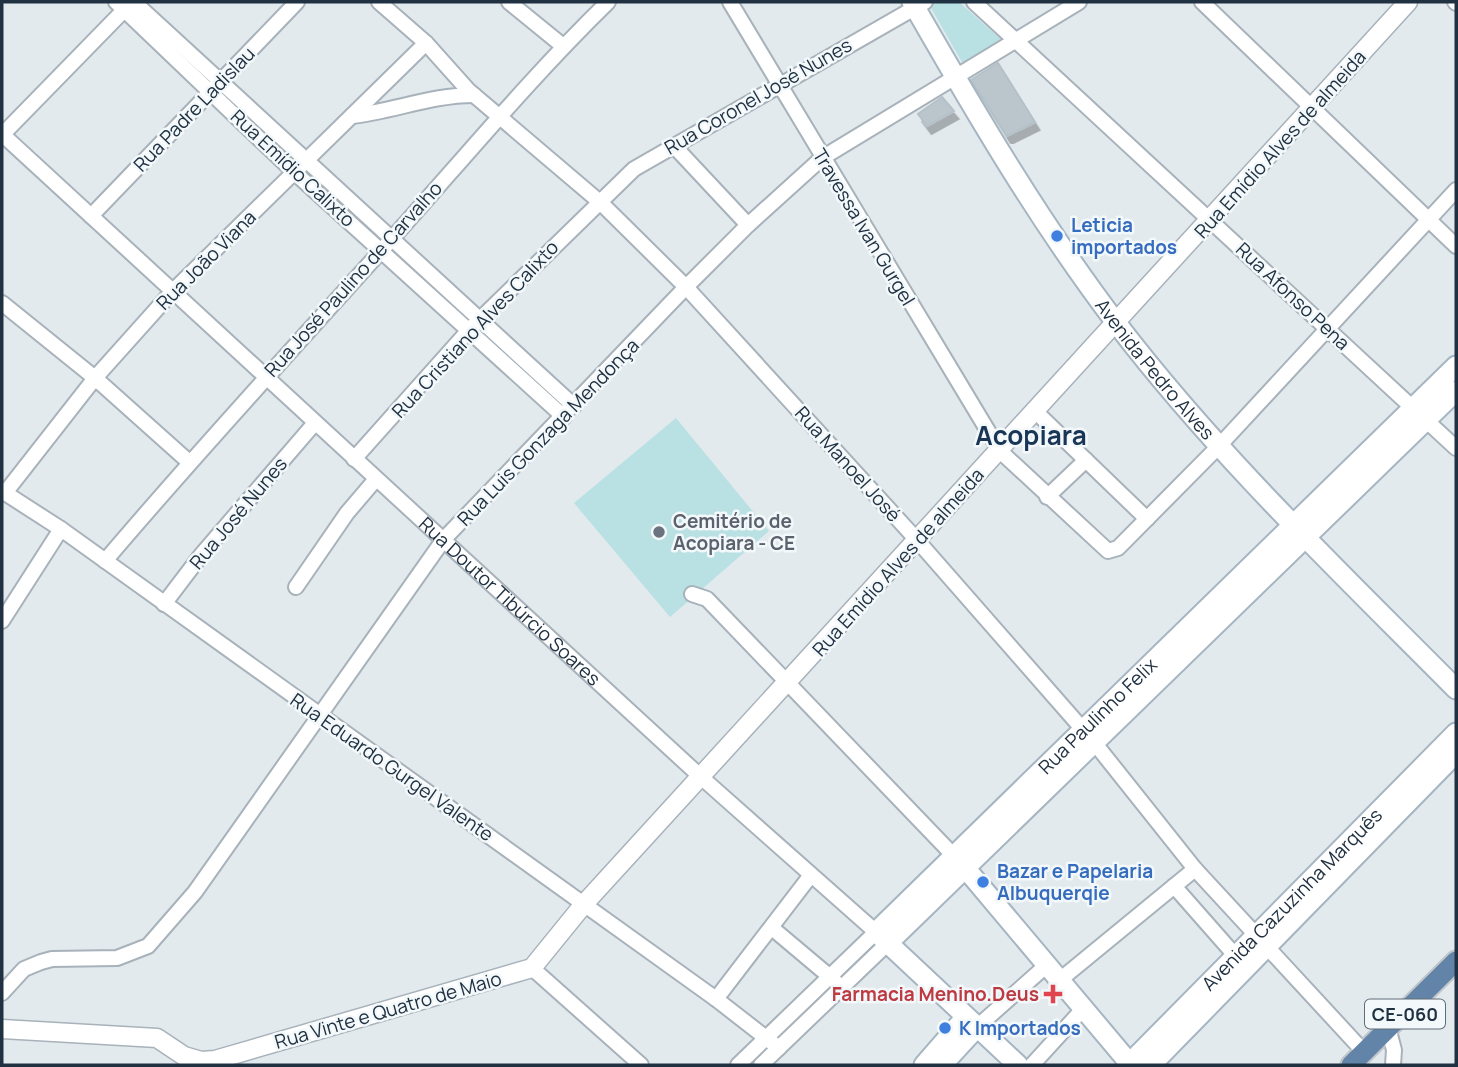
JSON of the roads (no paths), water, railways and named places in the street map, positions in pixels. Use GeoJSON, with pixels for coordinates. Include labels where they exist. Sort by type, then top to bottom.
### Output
{"type":"FeatureCollection","features":[{"type":"Feature","properties":{"kind":"main road","name":"Avenida Pedro Alves"},"geometry":{"type":"LineString","coordinates":[[918,4],[954,75],[1061,244],[1116,323],[1219,446],[1456,689]]}},
{"type":"Feature","properties":{"kind":"main road","name":"Rua Paulinho Felix"},"geometry":{"type":"LineString","coordinates":[[882,938],[1420,414],[1456,366]]}},
{"type":"Feature","properties":{"kind":"main road","name":"Rua Paulinho Felix"},"geometry":{"type":"LineString","coordinates":[[1420,414],[1456,391]]}},
{"type":"Feature","properties":{"kind":"main road","name":"Avenida Cazuzinha Marquês"},"geometry":{"type":"LineString","coordinates":[[1151,1065],[1261,940],[1456,733]]}},
{"type":"Feature","properties":{"kind":"main road","name":"Avenida Cazuzinha Marquês"},"geometry":{"type":"LineString","coordinates":[[1261,940],[1456,753]]}},
{"type":"Feature","properties":{"kind":"main road"},"geometry":{"type":"LineString","coordinates":[[959,861],[1055,972],[1129,1064]]}},
{"type":"Feature","properties":{"kind":"main road","name":"Rua Doutor Tibúrcio Soares"},"geometry":{"type":"LineString","coordinates":[[882,938],[1018,1065]]}},
{"type":"Feature","properties":{"kind":"main road","name":"CE-060"},"geometry":{"type":"LineString","coordinates":[[1358,1059],[1389,1031],[1456,961]]}},
{"type":"Feature","properties":{"kind":"main road","name":"Avenida Cazuzinha Marquês"},"geometry":{"type":"LineString","coordinates":[[1129,1064],[1241,962]]}},
{"type":"Feature","properties":{"kind":"main road"},"geometry":{"type":"LineString","coordinates":[[924,1065],[949,1057],[971,1023]]}},
{"type":"Feature","properties":{"kind":"street","name":"Rua Padre Ladislau"},"geometry":{"type":"LineString","coordinates":[[91,216],[297,2]]}},
{"type":"Feature","properties":{"kind":"street","name":"Rua Manoel José"},"geometry":{"type":"LineString","coordinates":[[379,2],[426,43],[474,95],[601,203],[686,287],[916,539],[1088,736],[1195,869],[1261,940],[1358,1059]]}},
{"type":"Feature","properties":{"kind":"street"},"geometry":{"type":"LineString","coordinates":[[509,2],[563,46]]}},
{"type":"Feature","properties":{"kind":"street","name":"Rua José Paulino de Carvalho"},"geometry":{"type":"LineString","coordinates":[[105,561],[264,377],[386,245],[499,115],[608,2]]}},
{"type":"Feature","properties":{"kind":"street","name":"Travessa Ivan Gurgel"},"geometry":{"type":"LineString","coordinates":[[730,2],[1000,451],[1108,551],[1118,548],[1147,519]]}},
{"type":"Feature","properties":{"kind":"street","name":"Rua Afonso Pena"},"geometry":{"type":"LineString","coordinates":[[974,2],[1212,219],[1456,448]]}},
{"type":"Feature","properties":{"kind":"street","name":"Rua Luis Gonzaga Mendonça"},"geometry":{"type":"LineString","coordinates":[[2,993],[24,969],[41,962],[52,959],[117,958],[132,955],[148,946],[195,891],[444,539],[686,287],[748,225],[822,159],[954,75],[1079,2]]}},
{"type":"Feature","properties":{"kind":"street"},"geometry":{"type":"LineString","coordinates":[[1202,2],[1310,109],[1456,246]]}},
{"type":"Feature","properties":{"kind":"street","name":"Rua Emídio Alves de almeida"},"geometry":{"type":"LineString","coordinates":[[584,904],[1408,2]]}},
{"type":"Feature","properties":{"kind":"street","name":"Rua Emídio Calixto"},"geometry":{"type":"LineString","coordinates":[[127,4],[300,167],[569,411]]}},
{"type":"Feature","properties":{"kind":"street"},"geometry":{"type":"LineString","coordinates":[[2,135],[127,4]]}},
{"type":"Feature","properties":{"kind":"street","name":"Rua Coronel José Nunes"},"geometry":{"type":"LineString","coordinates":[[601,203],[634,169],[654,155],[675,147],[918,4]]}},
{"type":"Feature","properties":{"kind":"street","name":"Rua João Viana"},"geometry":{"type":"LineString","coordinates":[[3,492],[95,378],[172,292],[426,43]]}},
{"type":"Feature","properties":{"kind":"street"},"geometry":{"type":"LineString","coordinates":[[352,116],[405,107],[435,96],[474,95]]}},
{"type":"Feature","properties":{"kind":"street","name":"Rua Doutor Tibúrcio Soares"},"geometry":{"type":"LineString","coordinates":[[2,135],[314,424],[882,938]]}},
{"type":"Feature","properties":{"kind":"street"},"geometry":{"type":"LineString","coordinates":[[675,147],[748,225]]}},
{"type":"Feature","properties":{"kind":"street"},"geometry":{"type":"LineString","coordinates":[[1036,412],[1147,519],[1219,446],[1456,190]]}},
{"type":"Feature","properties":{"kind":"street","name":"Rua Cristiano Alves Calixto"},"geometry":{"type":"LineString","coordinates":[[354,459],[475,325],[563,236],[601,203]]}},
{"type":"Feature","properties":{"kind":"street"},"geometry":{"type":"LineString","coordinates":[[2,303],[95,378],[189,462]]}},
{"type":"Feature","properties":{"kind":"street","name":"Rua José Nunes"},"geometry":{"type":"LineString","coordinates":[[164,604],[202,554],[314,424]]}},
{"type":"Feature","properties":{"kind":"street"},"geometry":{"type":"LineString","coordinates":[[1048,497],[1086,460]]}},
{"type":"Feature","properties":{"kind":"street"},"geometry":{"type":"LineString","coordinates":[[296,587],[347,513],[376,480]]}},
{"type":"Feature","properties":{"kind":"street","name":"Rua Eduardo Gurgel Valente"},"geometry":{"type":"LineString","coordinates":[[3,492],[61,529],[716,999],[779,1048]]}},
{"type":"Feature","properties":{"kind":"street"},"geometry":{"type":"LineString","coordinates":[[2,621],[61,529]]}},
{"type":"Feature","properties":{"kind":"street"},"geometry":{"type":"LineString","coordinates":[[692,594],[707,599],[959,861]]}},
{"type":"Feature","properties":{"kind":"street"},"geometry":{"type":"LineString","coordinates":[[971,1023],[1055,972],[1195,869]]}},
{"type":"Feature","properties":{"kind":"street"},"geometry":{"type":"LineString","coordinates":[[716,999],[811,875]]}},
{"type":"Feature","properties":{"kind":"street"},"geometry":{"type":"LineString","coordinates":[[1174,886],[1241,962]]}},
{"type":"Feature","properties":{"kind":"street"},"geometry":{"type":"LineString","coordinates":[[584,904],[532,968],[641,1065]]}},
{"type":"Feature","properties":{"kind":"street"},"geometry":{"type":"LineString","coordinates":[[772,928],[841,987]]}},
{"type":"Feature","properties":{"kind":"street","name":"Rua Paulinho Felix"},"geometry":{"type":"LineString","coordinates":[[738,1065],[830,975],[882,938]]}},
{"type":"Feature","properties":{"kind":"street","name":"Rua Paulinho Felix"},"geometry":{"type":"LineString","coordinates":[[761,1065],[841,987],[882,938]]}},
{"type":"Feature","properties":{"kind":"street","name":"Rua Vinte e Quatro de Maio"},"geometry":{"type":"LineString","coordinates":[[2,1029],[157,1038],[184,1056],[216,1063],[532,968]]}},
{"type":"Feature","properties":{"kind":"street"},"geometry":{"type":"LineString","coordinates":[[1032,1065],[1084,1008]]}},
{"type":"Feature","properties":{"kind":"street"},"geometry":{"type":"LineString","coordinates":[[1389,1031],[1394,1050],[1393,1065]]}},
{"type":"Feature","properties":{"kind":"place","name":"Leticia importados"},"geometry":{"type":"Point","coordinates":[1057,236]}},
{"type":"Feature","properties":{"kind":"place","name":"Cemitério de Acopiara - CE"},"geometry":{"type":"Point","coordinates":[659,532]}},
{"type":"Feature","properties":{"kind":"place","name":"Bazar e Papelaria Albuquerqie"},"geometry":{"type":"Point","coordinates":[983,882]}},
{"type":"Feature","properties":{"kind":"place","name":"Farmacia Menino.Deus"},"geometry":{"type":"Point","coordinates":[1053,994]}},
{"type":"Feature","properties":{"kind":"place","name":"K Importados"},"geometry":{"type":"Point","coordinates":[945,1028]}},
{"type":"Feature","properties":{"kind":"district","name":"Acopiara"},"geometry":{"type":"Point","coordinates":[1031,435]}}]}
